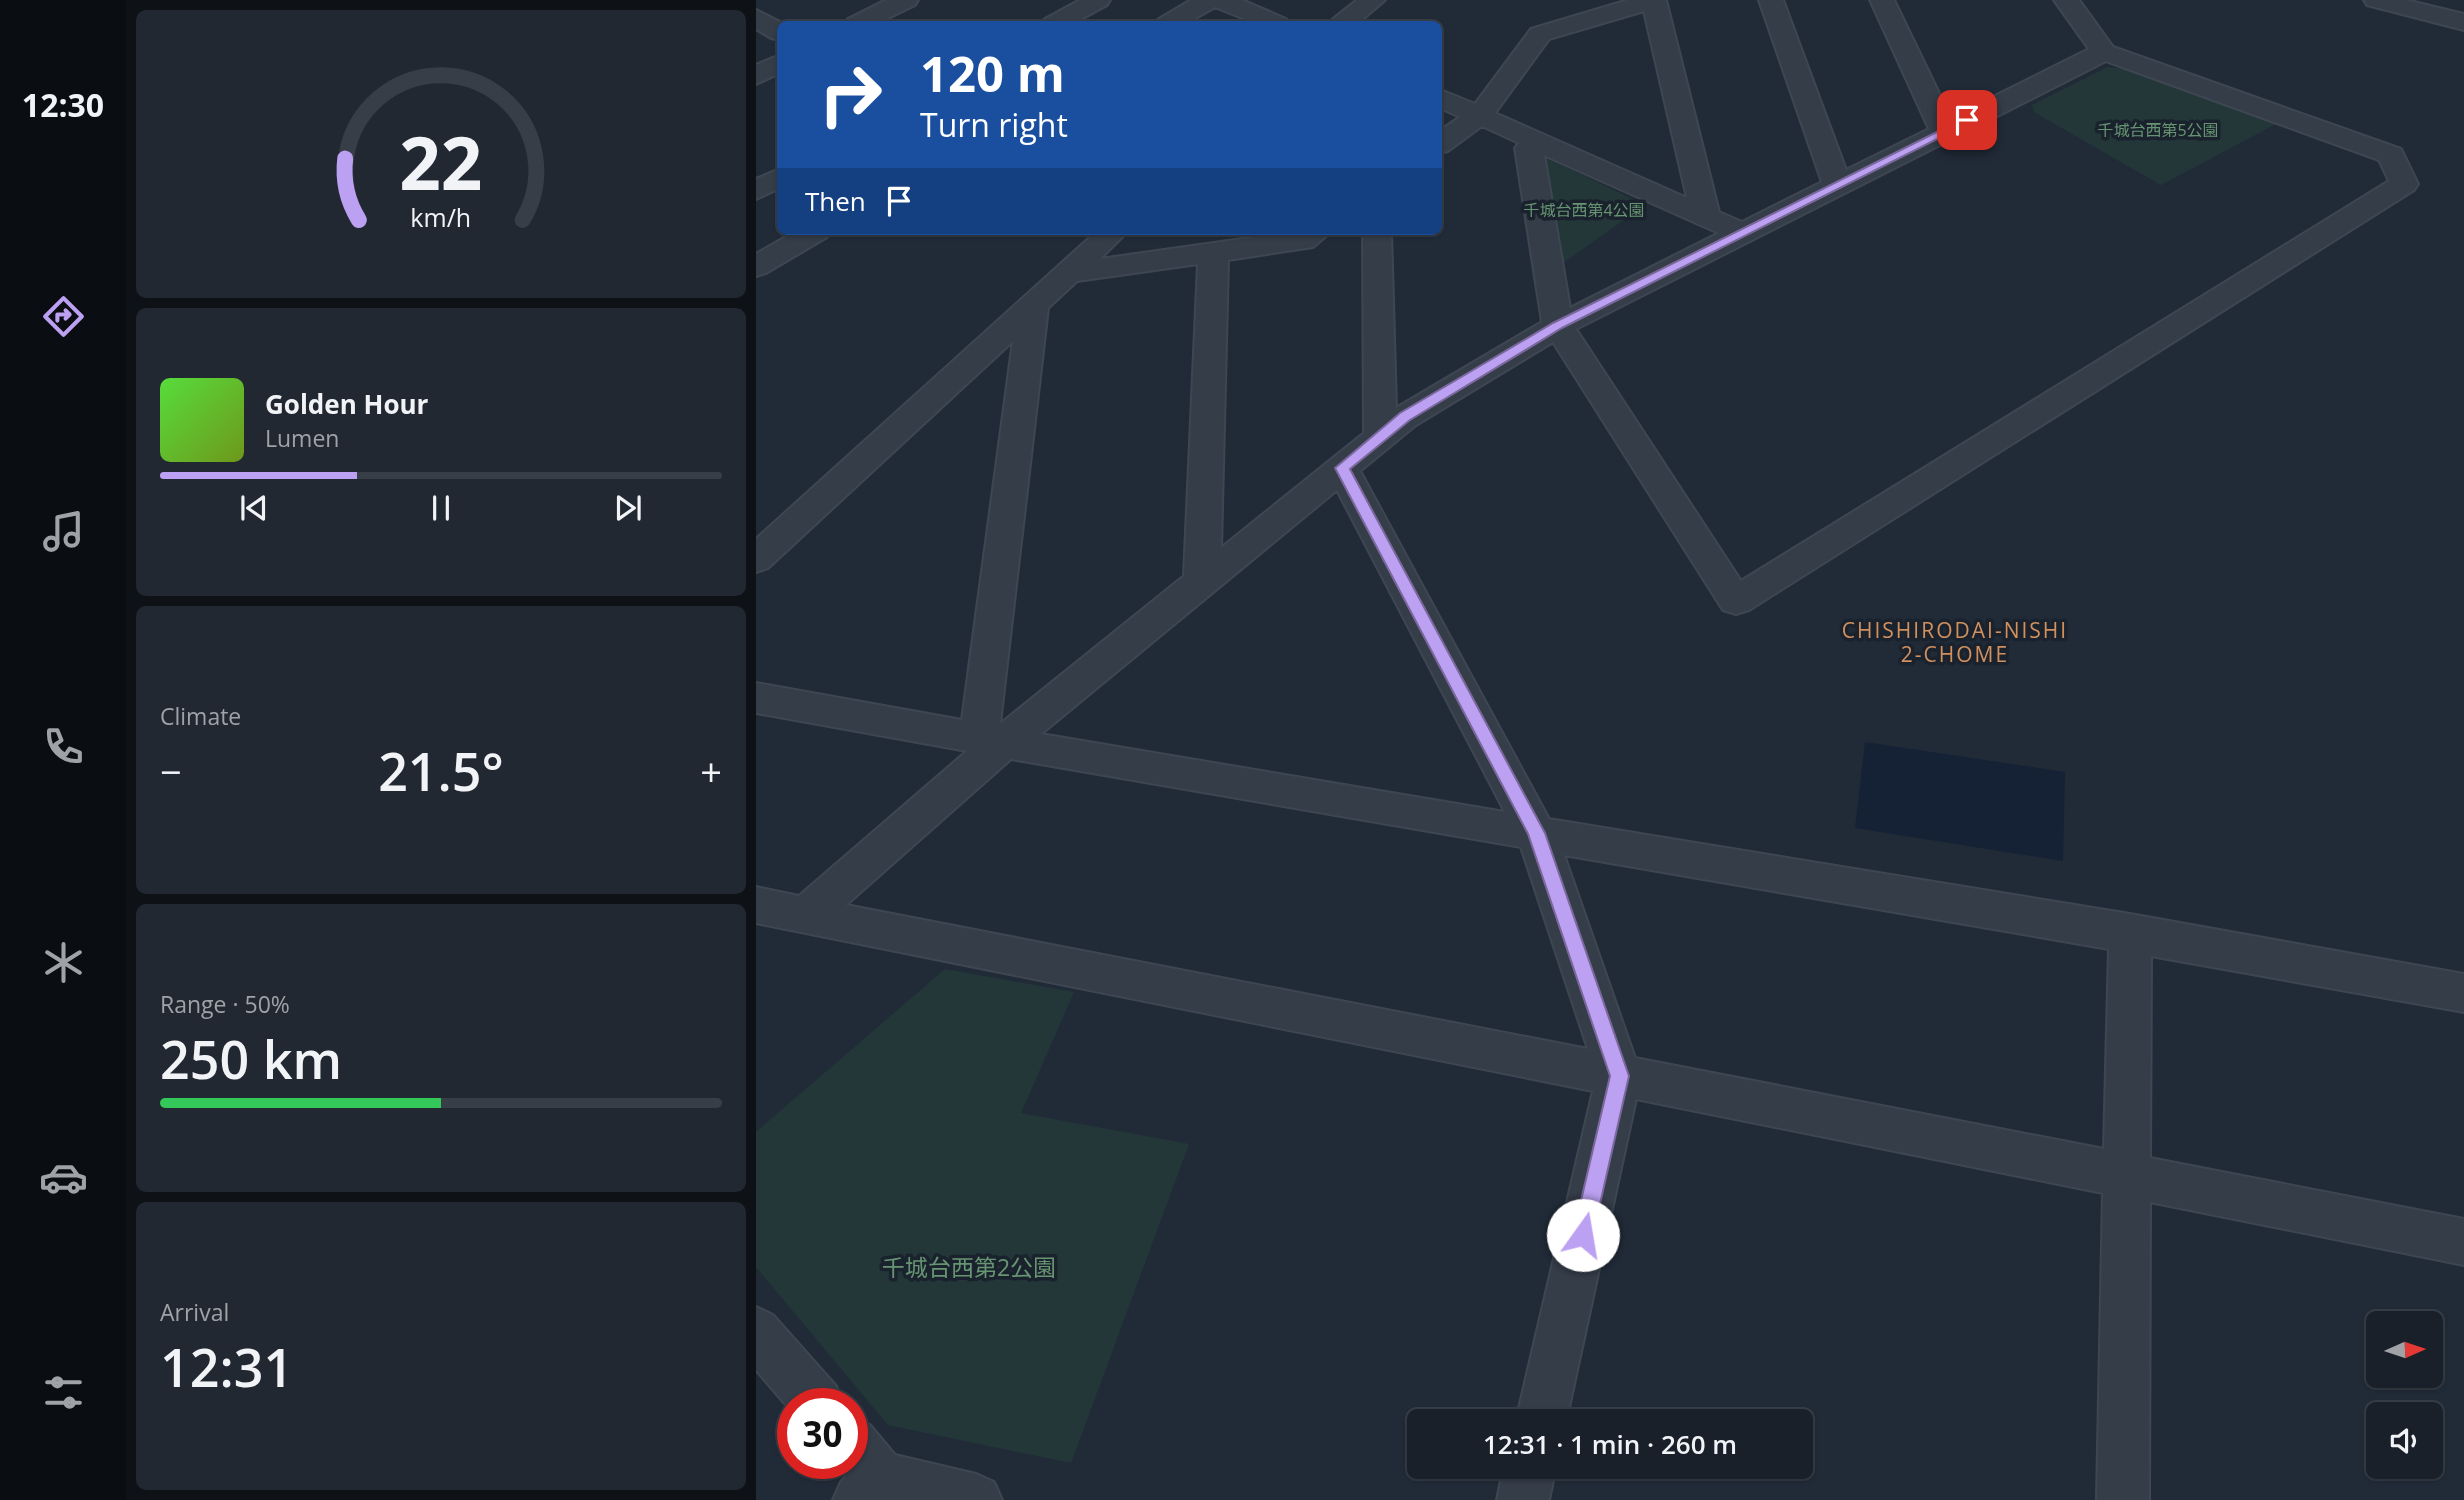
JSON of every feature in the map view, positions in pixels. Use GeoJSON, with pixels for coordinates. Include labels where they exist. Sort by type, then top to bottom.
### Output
{"type":"FeatureCollection","features":[{"type":"Feature","properties":{"kind":"street"},"geometry":{"type":"LineString","coordinates":[[863,21],[906,0]]}},
{"type":"Feature","properties":{"kind":"street"},"geometry":{"type":"LineString","coordinates":[[1060,21],[1098,0]]}},
{"type":"Feature","properties":{"kind":"street"},"geometry":{"type":"LineString","coordinates":[[1222,0],[1270,21]]}},
{"type":"Feature","properties":{"kind":"street"},"geometry":{"type":"LineString","coordinates":[[1346,21],[1373,0]]}},
{"type":"Feature","properties":{"kind":"street"},"geometry":{"type":"LineString","coordinates":[[1442,142],[1480,116],[1540,34],[1654,0],[1706,217]]}},
{"type":"Feature","properties":{"kind":"street"},"geometry":{"type":"LineString","coordinates":[[1770,0],[1837,184]]}},
{"type":"Feature","properties":{"kind":"street"},"geometry":{"type":"LineString","coordinates":[[1882,0],[1944,131]]}},
{"type":"Feature","properties":{"kind":"street"},"geometry":{"type":"LineString","coordinates":[[1539,142],[1529,148],[1558,326],[1736,601],[2404,184],[2391,155],[2104,52],[2066,0]]}},
{"type":"Feature","properties":{"kind":"street"},"geometry":{"type":"LineString","coordinates":[[2376,0],[2464,22]]}},
{"type":"Feature","properties":{"kind":"street"},"geometry":{"type":"LineString","coordinates":[[1171,21],[1192,3]]}},
{"type":"Feature","properties":{"kind":"street"},"geometry":{"type":"LineString","coordinates":[[756,18],[777,31]]}},
{"type":"Feature","properties":{"kind":"street"},"geometry":{"type":"LineString","coordinates":[[806,915],[991,741],[1202,582],[1405,417],[1558,326],[1740,232],[2104,52]]}},
{"type":"Feature","properties":{"kind":"street"},"geometry":{"type":"LineString","coordinates":[[756,76],[777,65]]}},
{"type":"Feature","properties":{"kind":"street"},"geometry":{"type":"LineString","coordinates":[[1442,99],[1740,232]]}},
{"type":"Feature","properties":{"kind":"street"},"geometry":{"type":"LineString","coordinates":[[756,191],[777,179]]}},
{"type":"Feature","properties":{"kind":"street"},"geometry":{"type":"LineString","coordinates":[[756,267],[810,235]]}},
{"type":"Feature","properties":{"kind":"street"},"geometry":{"type":"LineString","coordinates":[[756,559],[1110,235]]}},
{"type":"Feature","properties":{"kind":"street"},"geometry":{"type":"LineString","coordinates":[[1068,273],[1303,241],[1312,235]]}},
{"type":"Feature","properties":{"kind":"street"},"geometry":{"type":"LineString","coordinates":[[1377,235],[1380,438]]}},
{"type":"Feature","properties":{"kind":"street"},"geometry":{"type":"LineString","coordinates":[[1202,582],[1213,253]]}},
{"type":"Feature","properties":{"kind":"street"},"geometry":{"type":"LineString","coordinates":[[991,741],[1033,305]]}},
{"type":"Feature","properties":{"kind":"street"},"geometry":{"type":"LineString","coordinates":[[1342,468],[1536,833],[1619,1076],[1544,1409]]}},
{"type":"Feature","properties":{"kind":"street"},"geometry":{"type":"LineString","coordinates":[[756,698],[991,741],[2130,932],[2464,993]]}},
{"type":"Feature","properties":{"kind":"street"},"geometry":{"type":"LineString","coordinates":[[756,905],[2464,1242]]}},
{"type":"Feature","properties":{"kind":"street"},"geometry":{"type":"LineString","coordinates":[[2123,1500],[2130,932]]}},
{"type":"Feature","properties":{"kind":"street"},"geometry":{"type":"LineString","coordinates":[[756,1332],[804,1388]]}},
{"type":"Feature","properties":{"kind":"street"},"geometry":{"type":"LineString","coordinates":[[1523,1500],[1527,1479]]}},
{"type":"Feature","properties":{"kind":"street"},"geometry":{"type":"LineString","coordinates":[[873,1480],[976,1500]]}},
{"type":"Feature","properties":{"kind":"green space","name":"千城台西第5公園"},"geometry":{"type":"Polygon","coordinates":[[[2108,67],[2126,69],[2276,124],[2161,185],[2034,112],[2032,105],[2108,67]]]}},
{"type":"Feature","properties":{"kind":"green space","name":"千城台西第4公園"},"geometry":{"type":"Polygon","coordinates":[[[1547,158],[1645,205],[1563,263],[1541,162],[1547,158]]]}},
{"type":"Feature","properties":{"kind":"green space","name":"千城台西第2公園"},"geometry":{"type":"Polygon","coordinates":[[[945,969],[1074,992],[1021,1113],[1189,1144],[1071,1463],[888,1425],[868,1401],[868,1388],[857,1388],[756,1267],[756,1132],[945,969]]]}},
{"type":"Feature","properties":{"kind":"water"},"geometry":{"type":"Polygon","coordinates":[[[1865,742],[2065,772],[2063,861],[1855,828],[1865,742]]]}},
{"type":"Feature","properties":{"kind":"district","name":"CHISHIRODAI-NISHI 2-CHOME"},"geometry":{"type":"Point","coordinates":[1955,643]}},
{"type":"Feature","properties":{"kind":"route"},"geometry":{"type":"LineString","coordinates":[[1583,1235],[1619,1076],[1536,833],[1342,468],[1405,417],[1558,326],[1967,120]]}}]}
